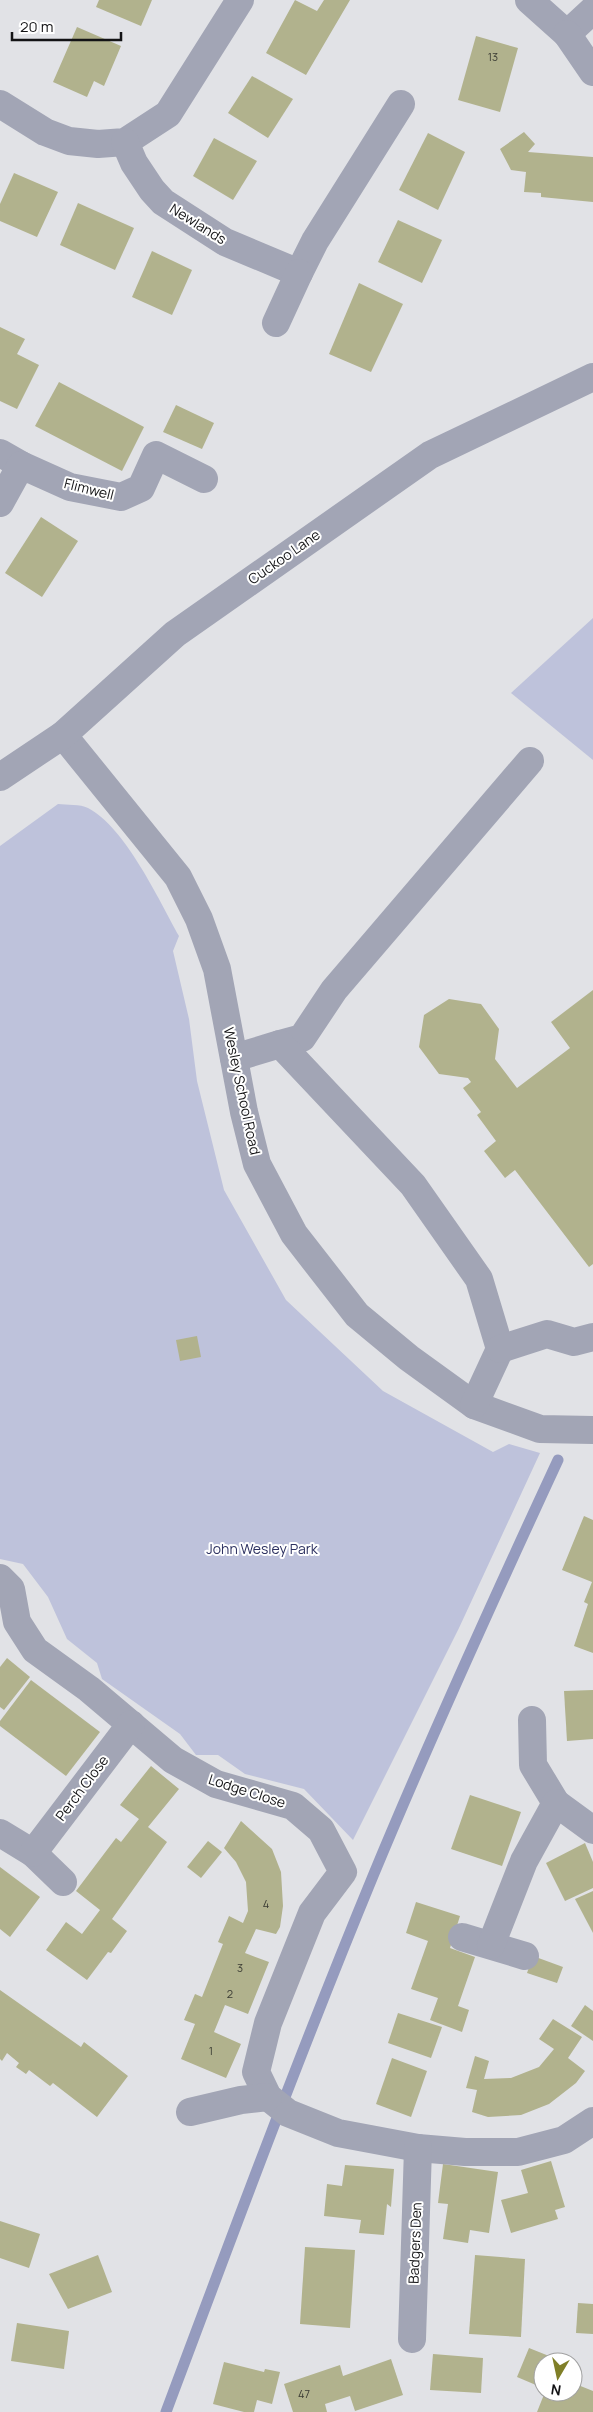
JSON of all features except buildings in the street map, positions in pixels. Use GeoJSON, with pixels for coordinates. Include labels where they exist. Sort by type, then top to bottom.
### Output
{"type":"FeatureCollection","features":[{"type":"Feature","properties":{"kind":"street"},"geometry":{"type":"LineString","coordinates":[[0,104],[45,132],[69,141],[98,144],[125,142],[168,114],[240,0]]}},
{"type":"Feature","properties":{"kind":"street"},"geometry":{"type":"LineString","coordinates":[[530,0],[567,34],[593,72]]}},
{"type":"Feature","properties":{"kind":"street"},"geometry":{"type":"LineString","coordinates":[[567,34],[593,10]]}},
{"type":"Feature","properties":{"kind":"street"},"geometry":{"type":"LineString","coordinates":[[276,323],[322,230],[401,104]]}},
{"type":"Feature","properties":{"kind":"street","name":"Newlands"},"geometry":{"type":"LineString","coordinates":[[125,142],[138,170],[163,202],[225,242],[300,273]]}},
{"type":"Feature","properties":{"kind":"street","name":"Cuckoo Lane"},"geometry":{"type":"LineString","coordinates":[[0,777],[63,735],[175,634],[430,455],[593,377]]}},
{"type":"Feature","properties":{"kind":"street","name":"Flimwell"},"geometry":{"type":"LineString","coordinates":[[0,503],[11,459],[70,487],[121,497],[141,488],[156,455],[204,479]]}},
{"type":"Feature","properties":{"kind":"street","name":"Wesley School Road"},"geometry":{"type":"LineString","coordinates":[[63,735],[178,877],[199,919],[217,969],[244,1112],[257,1164],[294,1234],[357,1315],[410,1358],[474,1405],[540,1429],[593,1430]]}},
{"type":"Feature","properties":{"kind":"street"},"geometry":{"type":"LineString","coordinates":[[234,1058],[302,1038],[334,990],[530,761]]}},
{"type":"Feature","properties":{"kind":"street"},"geometry":{"type":"LineString","coordinates":[[280,1044],[413,1185],[479,1279],[500,1349],[474,1405]]}},
{"type":"Feature","properties":{"kind":"street"},"geometry":{"type":"LineString","coordinates":[[500,1349],[547,1334],[574,1342],[593,1337]]}},
{"type":"Feature","properties":{"kind":"street","name":"Lodge Close"},"geometry":{"type":"LineString","coordinates":[[0,1578],[11,1589],[17,1622],[35,1650],[90,1689],[173,1760],[216,1784],[293,1806],[321,1830],[343,1872],[312,1913],[268,2023],[256,2072],[268,2097],[288,2113],[338,2133],[418,2148]]}},
{"type":"Feature","properties":{"kind":"street"},"geometry":{"type":"LineString","coordinates":[[532,1720],[533,1765],[556,1803],[593,1830]]}},
{"type":"Feature","properties":{"kind":"street","name":"Perch Close"},"geometry":{"type":"LineString","coordinates":[[33,1853],[131,1724]]}},
{"type":"Feature","properties":{"kind":"street"},"geometry":{"type":"LineString","coordinates":[[490,1945],[524,1861],[556,1803]]}},
{"type":"Feature","properties":{"kind":"street"},"geometry":{"type":"LineString","coordinates":[[0,1833],[33,1853],[63,1882]]}},
{"type":"Feature","properties":{"kind":"street"},"geometry":{"type":"LineString","coordinates":[[462,1937],[525,1956]]}},
{"type":"Feature","properties":{"kind":"street"},"geometry":{"type":"LineString","coordinates":[[190,2112],[241,2100],[268,2097]]}},
{"type":"Feature","properties":{"kind":"street"},"geometry":{"type":"LineString","coordinates":[[418,2148],[465,2152],[518,2152],[564,2140],[593,2121]]}},
{"type":"Feature","properties":{"kind":"street","name":"Badgers Den"},"geometry":{"type":"LineString","coordinates":[[412,2339],[418,2148]]}},
{"type":"Feature","properties":{"kind":"green space"},"geometry":{"type":"Polygon","coordinates":[[[593,618],[593,760],[511,693],[593,618]]]}},
{"type":"Feature","properties":{"kind":"green space","name":"John Wesley Park"},"geometry":{"type":"Polygon","coordinates":[[[58,804],[77,805],[88,808],[102,817],[115,831],[140,866],[179,936],[173,951],[189,1019],[197,1081],[224,1190],[286,1300],[383,1391],[493,1452],[509,1444],[540,1453],[459,1628],[353,1840],[304,1789],[245,1774],[218,1755],[196,1755],[180,1734],[102,1679],[97,1663],[67,1639],[48,1597],[23,1564],[0,1559],[0,846],[58,804]]]}},
{"type":"Feature","properties":{"kind":"waterway"},"geometry":{"type":"LineString","coordinates":[[166,2412],[293,2076],[373,1876],[463,1667],[558,1460]]}}]}
